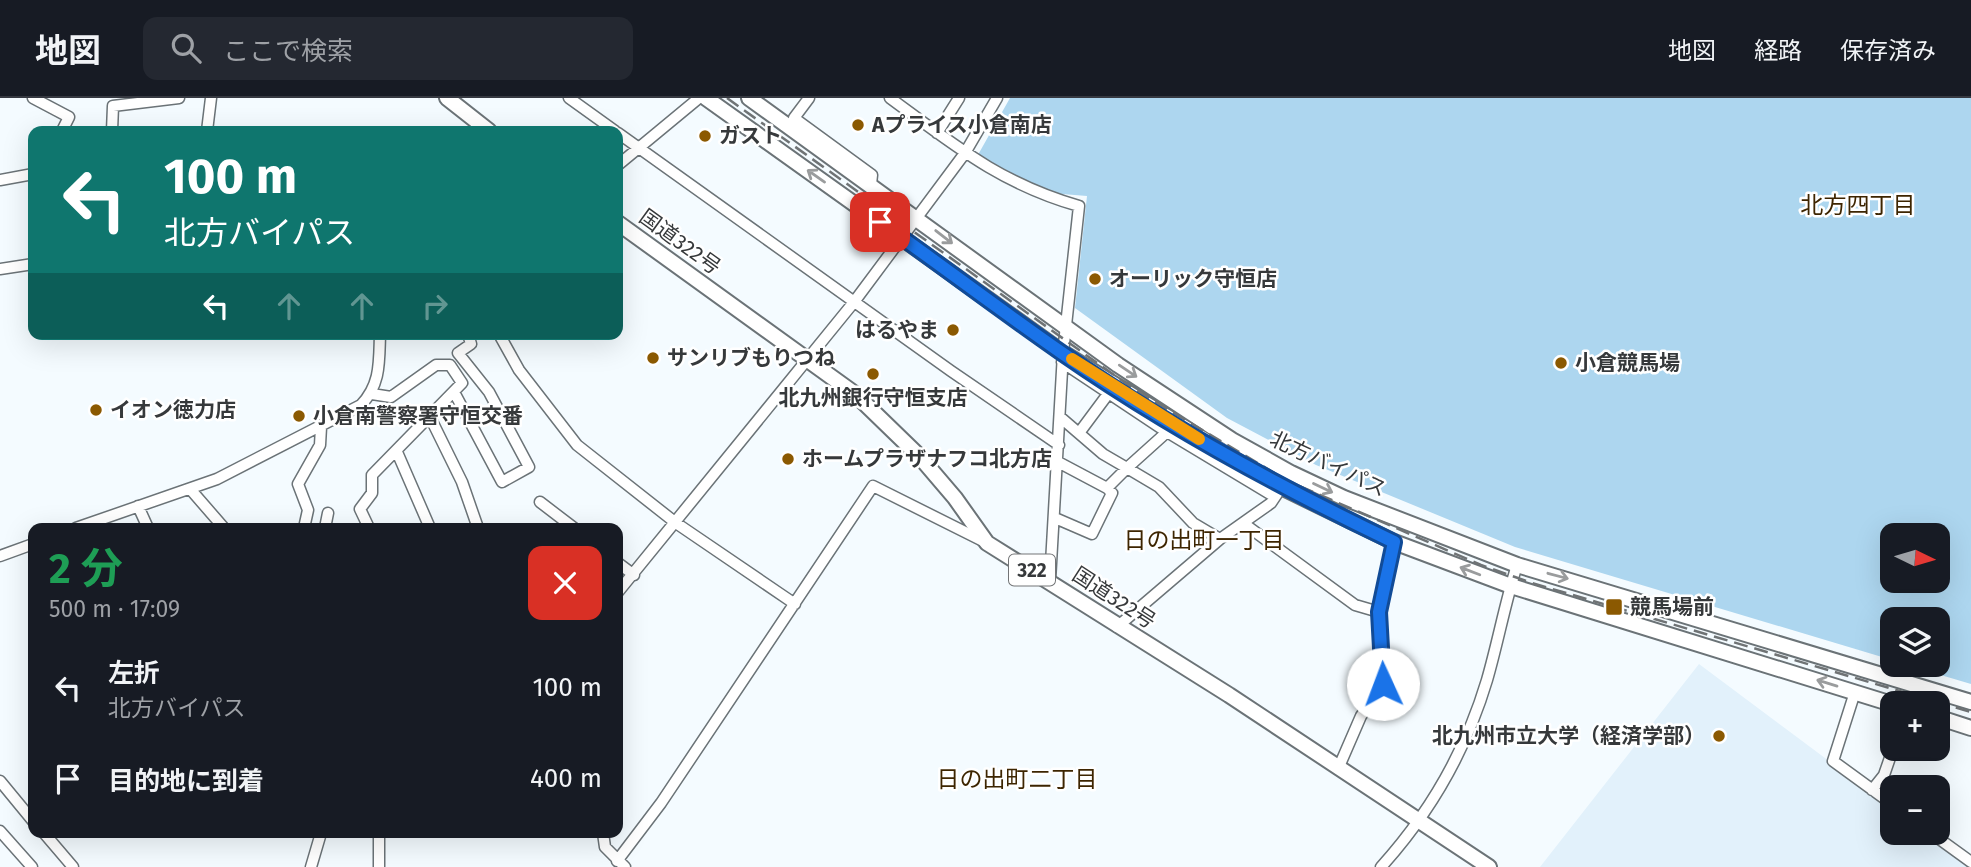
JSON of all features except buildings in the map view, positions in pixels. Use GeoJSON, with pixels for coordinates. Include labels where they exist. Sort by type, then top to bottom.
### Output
{"type":"FeatureCollection","features":[{"type":"Feature","properties":{"kind":"highway"},"geometry":{"type":"LineString","coordinates":[[447,98],[483,126]]}},
{"type":"Feature","properties":{"kind":"highway","name":"北方バイパス"},"geometry":{"type":"LineString","coordinates":[[706,98],[902,237],[1062,358],[1278,492],[1394,542],[1511,586],[1880,700]]}},
{"type":"Feature","properties":{"kind":"highway","name":"北方バイパス"},"geometry":{"type":"LineString","coordinates":[[749,98],[1174,403],[1291,473],[1344,498],[1517,565],[1971,702]]}},
{"type":"Feature","properties":{"kind":"highway","name":"国道322号"},"geometry":{"type":"LineString","coordinates":[[623,227],[855,394],[894,430],[956,498],[987,543],[1229,695],[1489,867]]}},
{"type":"Feature","properties":{"kind":"highway"},"geometry":{"type":"LineString","coordinates":[[1950,721],[1971,728]]}},
{"type":"Feature","properties":{"kind":"street"},"geometry":{"type":"LineString","coordinates":[[33,98],[68,117],[64,126]]}},
{"type":"Feature","properties":{"kind":"street"},"geometry":{"type":"LineString","coordinates":[[112,126],[113,106],[179,98]]}},
{"type":"Feature","properties":{"kind":"street"},"geometry":{"type":"LineString","coordinates":[[208,126],[211,98]]}},
{"type":"Feature","properties":{"kind":"street"},"geometry":{"type":"LineString","coordinates":[[569,98],[609,126]]}},
{"type":"Feature","properties":{"kind":"street"},"geometry":{"type":"LineString","coordinates":[[623,161],[699,98]]}},
{"type":"Feature","properties":{"kind":"street"},"geometry":{"type":"LineString","coordinates":[[809,98],[794,118],[872,175],[871,184]]}},
{"type":"Feature","properties":{"kind":"street"},"geometry":{"type":"LineString","coordinates":[[890,98],[977,163],[1044,196],[1079,206],[1062,358],[1050,581]]}},
{"type":"Feature","properties":{"kind":"street"},"geometry":{"type":"LineString","coordinates":[[905,109],[911,98]]}},
{"type":"Feature","properties":{"kind":"street"},"geometry":{"type":"LineString","coordinates":[[937,133],[959,98]]}},
{"type":"Feature","properties":{"kind":"street"},"geometry":{"type":"LineString","coordinates":[[623,587],[854,302],[965,153],[997,98]]}},
{"type":"Feature","properties":{"kind":"street"},"geometry":{"type":"LineString","coordinates":[[623,136],[1059,445]]}},
{"type":"Feature","properties":{"kind":"street"},"geometry":{"type":"LineString","coordinates":[[0,180],[28,175]]}},
{"type":"Feature","properties":{"kind":"street"},"geometry":{"type":"LineString","coordinates":[[0,269],[28,265]]}},
{"type":"Feature","properties":{"kind":"street"},"geometry":{"type":"LineString","coordinates":[[90,523],[191,490],[321,427],[360,405],[372,394],[379,369],[380,340]]}},
{"type":"Feature","properties":{"kind":"street"},"geometry":{"type":"LineString","coordinates":[[453,392],[502,482],[529,467],[489,392],[458,353],[471,344],[470,340]]}},
{"type":"Feature","properties":{"kind":"street"},"geometry":{"type":"LineString","coordinates":[[502,340],[519,370],[577,445],[676,523],[795,604]]}},
{"type":"Feature","properties":{"kind":"street"},"geometry":{"type":"LineString","coordinates":[[1062,358],[1108,394],[1167,432],[1278,492]]}},
{"type":"Feature","properties":{"kind":"street"},"geometry":{"type":"LineString","coordinates":[[367,523],[360,509],[372,493],[372,475],[462,383],[450,365],[436,365],[391,397],[372,394]]}},
{"type":"Feature","properties":{"kind":"street"},"geometry":{"type":"LineString","coordinates":[[1079,433],[1108,394]]}},
{"type":"Feature","properties":{"kind":"street"},"geometry":{"type":"LineString","coordinates":[[430,417],[462,482],[476,523]]}},
{"type":"Feature","properties":{"kind":"street"},"geometry":{"type":"LineString","coordinates":[[1060,417],[1103,454],[1159,487],[1193,523],[1220,539]]}},
{"type":"Feature","properties":{"kind":"street"},"geometry":{"type":"LineString","coordinates":[[305,523],[308,510],[298,484],[320,445],[321,427]]}},
{"type":"Feature","properties":{"kind":"street"},"geometry":{"type":"LineString","coordinates":[[1107,488],[1167,432]]}},
{"type":"Feature","properties":{"kind":"street"},"geometry":{"type":"LineString","coordinates":[[397,452],[428,523]]}},
{"type":"Feature","properties":{"kind":"street"},"geometry":{"type":"LineString","coordinates":[[1055,518],[1092,534],[1112,493],[1058,462]]}},
{"type":"Feature","properties":{"kind":"street"},"geometry":{"type":"LineString","coordinates":[[1117,627],[1220,539],[1243,523],[1278,492],[1291,473]]}},
{"type":"Feature","properties":{"kind":"street"},"geometry":{"type":"LineString","coordinates":[[604,838],[605,846],[621,864],[873,486],[987,543]]}},
{"type":"Feature","properties":{"kind":"street"},"geometry":{"type":"LineString","coordinates":[[191,490],[217,523]]}},
{"type":"Feature","properties":{"kind":"street"},"geometry":{"type":"LineString","coordinates":[[540,502],[567,523]]}},
{"type":"Feature","properties":{"kind":"street"},"geometry":{"type":"LineString","coordinates":[[138,506],[146,523]]}},
{"type":"Feature","properties":{"kind":"street"},"geometry":{"type":"LineString","coordinates":[[326,523],[328,513]]}},
{"type":"Feature","properties":{"kind":"street"},"geometry":{"type":"LineString","coordinates":[[1243,523],[1287,559],[1355,605],[1379,612]]}},
{"type":"Feature","properties":{"kind":"street"},"geometry":{"type":"LineString","coordinates":[[1338,769],[1361,716],[1383,684],[1379,612],[1394,542]]}},
{"type":"Feature","properties":{"kind":"street"},"geometry":{"type":"LineString","coordinates":[[0,556],[28,546]]}},
{"type":"Feature","properties":{"kind":"street"},"geometry":{"type":"LineString","coordinates":[[1381,867],[1407,838],[1463,746],[1486,681],[1517,565]]}},
{"type":"Feature","properties":{"kind":"street"},"geometry":{"type":"LineString","coordinates":[[623,567],[634,575]]}},
{"type":"Feature","properties":{"kind":"street"},"geometry":{"type":"LineString","coordinates":[[1855,692],[1833,761],[1880,796]]}},
{"type":"Feature","properties":{"kind":"street"},"geometry":{"type":"LineString","coordinates":[[1872,790],[1884,775],[1888,761]]}},
{"type":"Feature","properties":{"kind":"street"},"geometry":{"type":"LineString","coordinates":[[0,781],[28,815]]}},
{"type":"Feature","properties":{"kind":"street"},"geometry":{"type":"LineString","coordinates":[[0,831],[32,867]]}},
{"type":"Feature","properties":{"kind":"street"},"geometry":{"type":"LineString","coordinates":[[48,838],[73,867]]}},
{"type":"Feature","properties":{"kind":"street"},"geometry":{"type":"LineString","coordinates":[[311,867],[320,838]]}},
{"type":"Feature","properties":{"kind":"street"},"geometry":{"type":"LineString","coordinates":[[379,838],[379,867]]}},
{"type":"Feature","properties":{"kind":"street"},"geometry":{"type":"LineString","coordinates":[[1948,845],[1971,862]]}},
{"type":"Feature","properties":{"kind":"shaded area","name":"小倉競馬場"},"geometry":{"type":"Polygon","coordinates":[[[1010,98],[1971,98],[1971,684],[1947,677],[1950,677],[1950,607],[1880,607],[1880,656],[1515,547],[1316,465],[1227,418],[1075,308],[1087,196],[1050,193],[979,158],[979,153],[1010,98]]]}},
{"type":"Feature","properties":{"kind":"shaded area","name":"北九州市立大学（経済学部）"},"geometry":{"type":"Polygon","coordinates":[[[1699,664],[1880,799],[1880,845],[1941,845],[1971,867],[1540,867],[1699,664]]]}},
{"type":"Feature","properties":{"kind":"railway"},"geometry":{"type":"LineString","coordinates":[[727,98],[1135,390],[1288,481],[1481,565],[1532,583],[1971,712]]}},
{"type":"Feature","properties":{"kind":"slow traffic"},"geometry":{"type":"LineString","coordinates":[[1072,359],[1199,439]]}},
{"type":"Feature","properties":{"kind":"place","name":"Aプライス小倉南店"},"geometry":{"type":"Point","coordinates":[858,125]}},
{"type":"Feature","properties":{"kind":"place","name":"ガスト"},"geometry":{"type":"Point","coordinates":[705,136]}},
{"type":"Feature","properties":{"kind":"place","name":"オーリック守恒店"},"geometry":{"type":"Point","coordinates":[1095,279]}},
{"type":"Feature","properties":{"kind":"place","name":"はるやま"},"geometry":{"type":"Point","coordinates":[953,330]}},
{"type":"Feature","properties":{"kind":"place","name":"サンリブもりつね"},"geometry":{"type":"Point","coordinates":[653,358]}},
{"type":"Feature","properties":{"kind":"place","name":"小倉競馬場"},"geometry":{"type":"Point","coordinates":[1561,363]}},
{"type":"Feature","properties":{"kind":"place","name":"北九州銀行守恒支店"},"geometry":{"type":"Point","coordinates":[873,374]}},
{"type":"Feature","properties":{"kind":"place","name":"イオン徳力店"},"geometry":{"type":"Point","coordinates":[96,410]}},
{"type":"Feature","properties":{"kind":"place","name":"小倉南警察署守恒交番"},"geometry":{"type":"Point","coordinates":[299,416]}},
{"type":"Feature","properties":{"kind":"place","name":"ホームプラザナフコ北方店"},"geometry":{"type":"Point","coordinates":[788,459]}},
{"type":"Feature","properties":{"kind":"place","name":"競馬場前"},"geometry":{"type":"Point","coordinates":[1614,607]}},
{"type":"Feature","properties":{"kind":"place","name":"北九州市立大学（経済学部）"},"geometry":{"type":"Point","coordinates":[1719,736]}},
{"type":"Feature","properties":{"kind":"district","name":"北方四丁目"},"geometry":{"type":"Point","coordinates":[1858,205]}},
{"type":"Feature","properties":{"kind":"district","name":"日の出町一丁目"},"geometry":{"type":"Point","coordinates":[1204,540]}},
{"type":"Feature","properties":{"kind":"district","name":"日の出町二丁目"},"geometry":{"type":"Point","coordinates":[1017,779]}},
{"type":"Feature","properties":{"kind":"route"},"geometry":{"type":"LineString","coordinates":[[880,222],[1063,353],[1162,417],[1281,487],[1394,542],[1379,612],[1383,684]]}}]}
